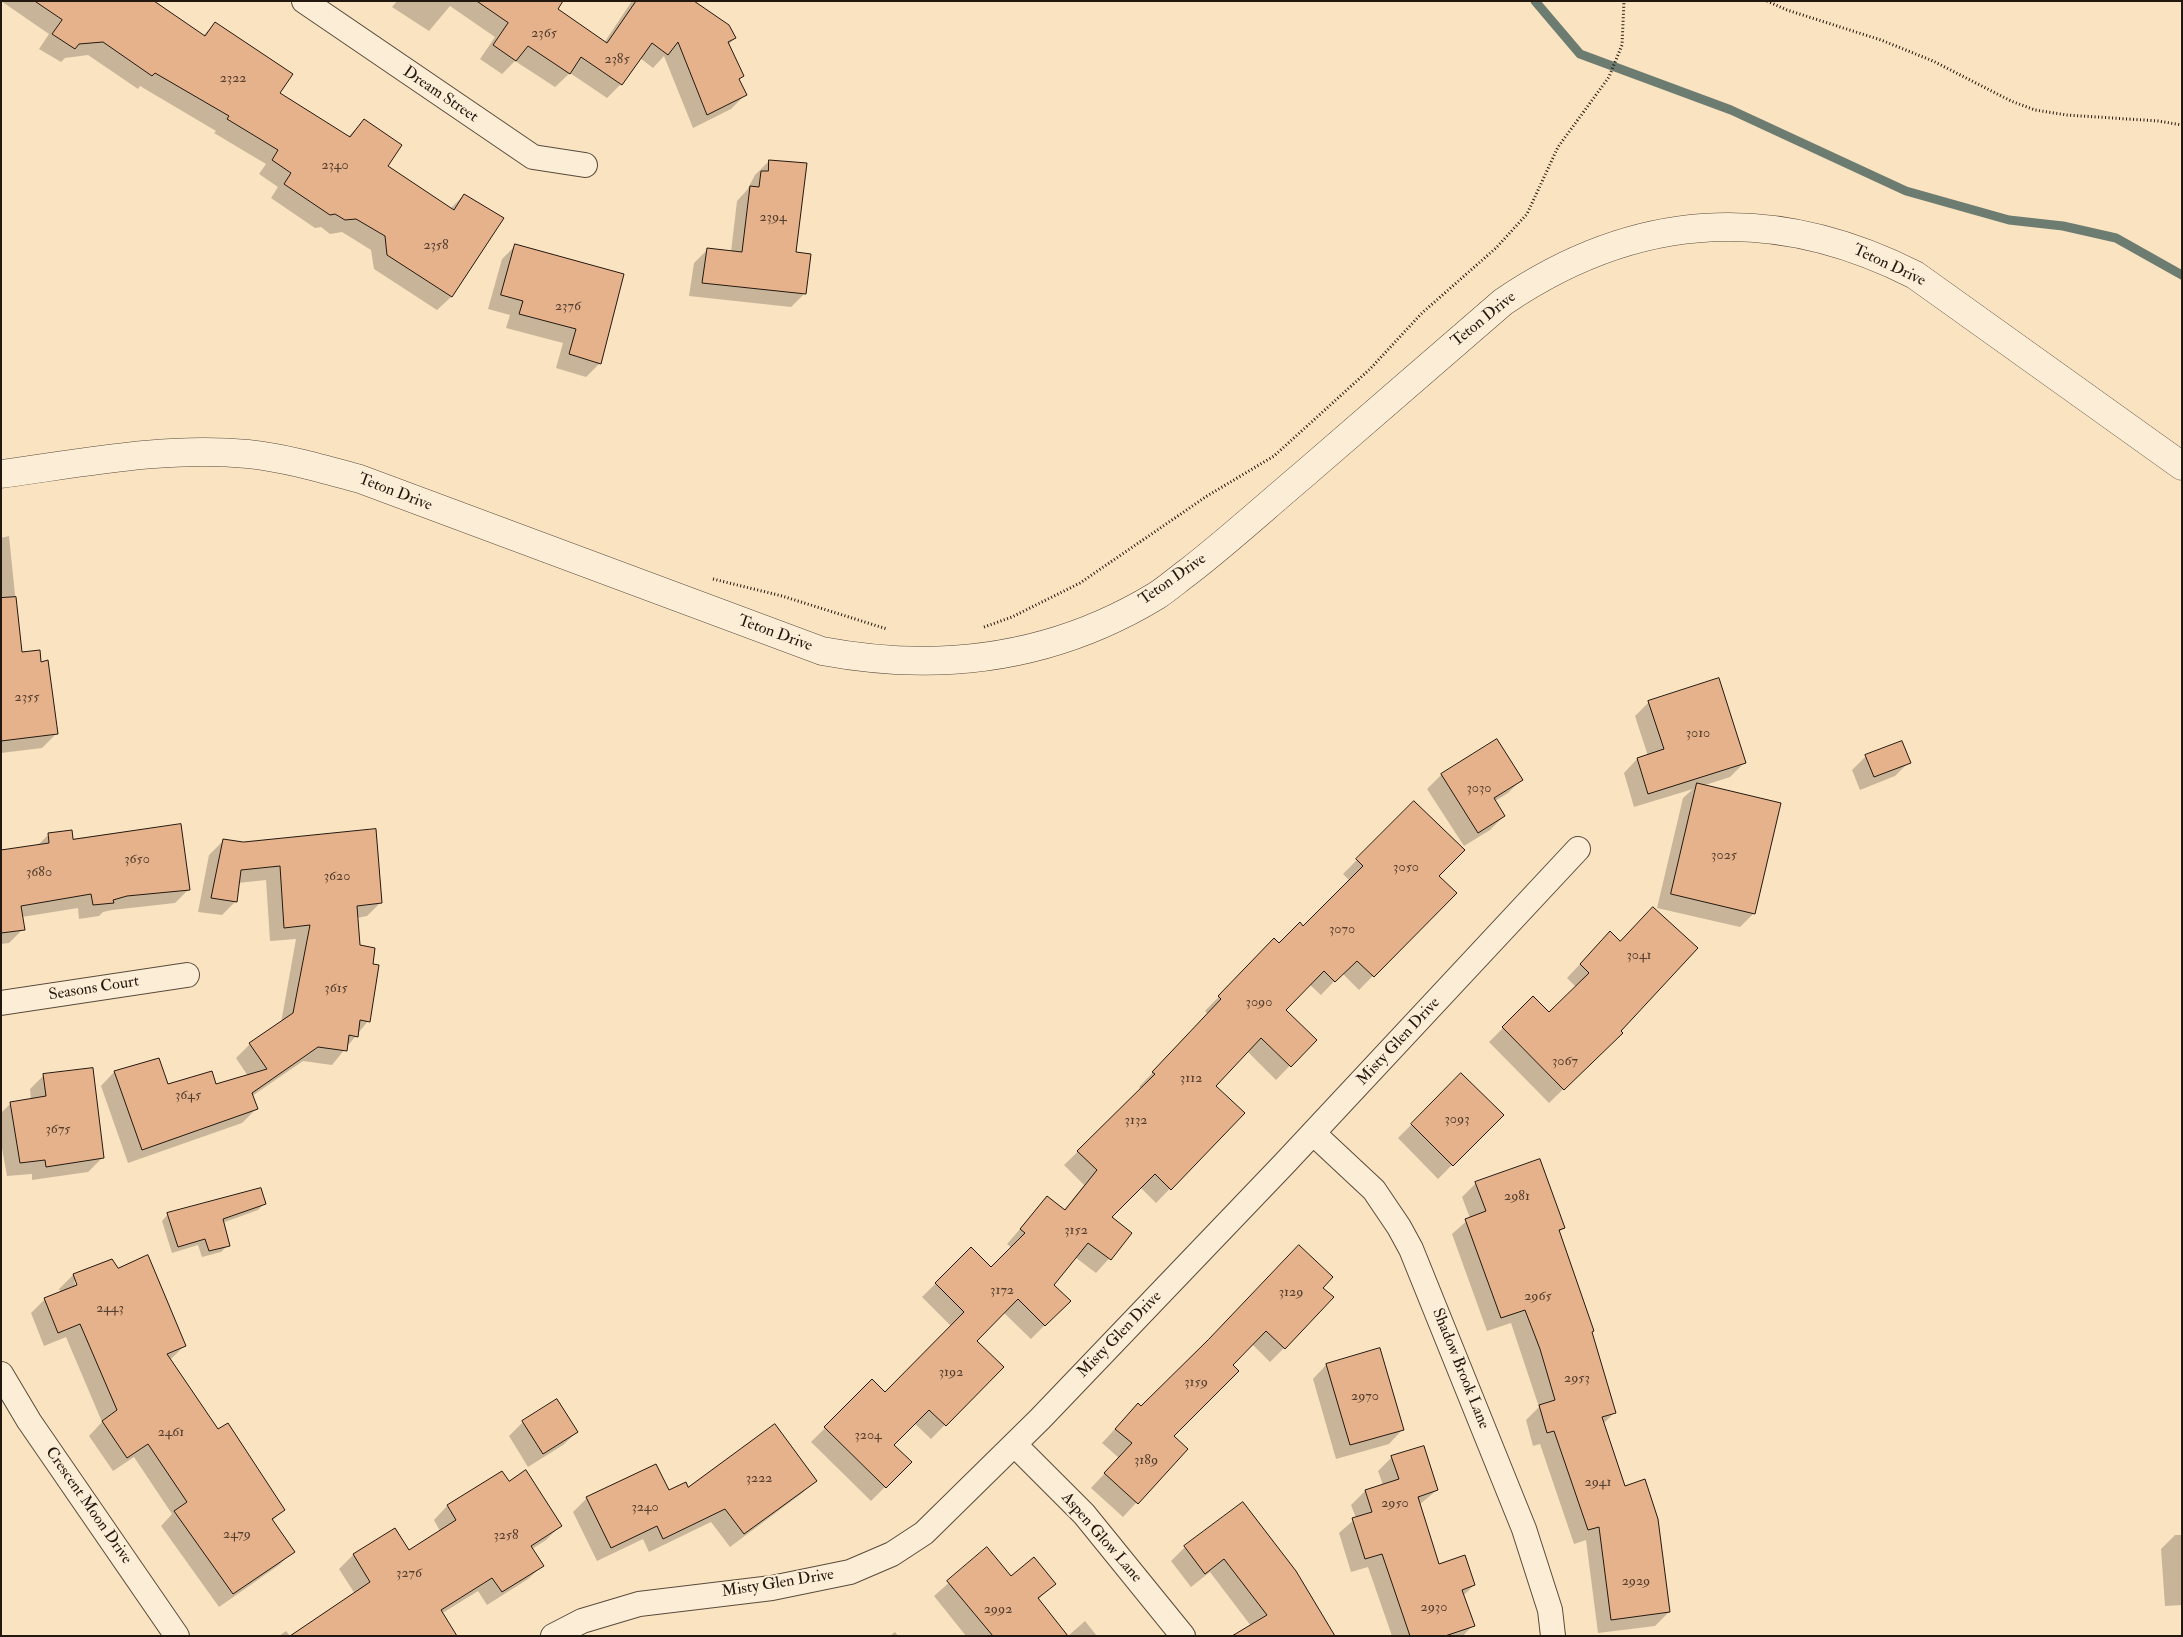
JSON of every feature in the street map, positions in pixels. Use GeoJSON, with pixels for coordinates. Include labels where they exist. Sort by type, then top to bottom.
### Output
{"type":"FeatureCollection","features":[{"type":"Feature","properties":{"kind":"street","name":"Dream Street"},"geometry":{"type":"LineString","coordinates":[[304,1],[533,157],[585,165]]}},
{"type":"Feature","properties":{"kind":"street","name":"Teton Drive"},"geometry":{"type":"LineString","coordinates":[[1,474],[161,454],[231,453],[262,456],[360,479],[822,651],[886,660],[945,661],[986,658],[1040,646],[1077,633],[1112,619],[1157,595],[1208,556],[1503,302],[1546,275],[1590,253],[1621,243],[1668,232],[1730,226],[1778,230],[1829,241],[1877,257],[1915,275],[2182,466]]}},
{"type":"Feature","properties":{"kind":"street","name":"Misty Glen Drive"},"geometry":{"type":"LineString","coordinates":[[553,1636],[582,1621],[639,1604],[813,1581],[850,1572],[892,1554],[924,1533],[1015,1445],[1313,1133],[1578,850]]}},
{"type":"Feature","properties":{"kind":"street","name":"Seasons Court"},"geometry":{"type":"LineString","coordinates":[[1,1004],[187,975]]}},
{"type":"Feature","properties":{"kind":"street","name":"Shadow Brook Lane"},"geometry":{"type":"LineString","coordinates":[[1313,1133],[1374,1190],[1390,1212],[1411,1249],[1524,1529],[1550,1610],[1553,1636]]}},
{"type":"Feature","properties":{"kind":"street","name":"Crescent Moon Drive"},"geometry":{"type":"LineString","coordinates":[[1,1374],[29,1421],[178,1636]]}},
{"type":"Feature","properties":{"kind":"street","name":"Aspen Glow Lane"},"geometry":{"type":"LineString","coordinates":[[1015,1445],[1084,1514],[1183,1636]]}},
{"type":"Feature","properties":{"kind":"path"},"geometry":{"type":"LineString","coordinates":[[982,628],[1012,617],[1080,582],[1207,496],[1274,456],[1370,369],[1422,313],[1496,248],[1527,214],[1558,147],[1608,77],[1622,44],[1624,1]]}},
{"type":"Feature","properties":{"kind":"path"},"geometry":{"type":"LineString","coordinates":[[1767,1],[1787,10],[1882,40],[1933,61],[2011,101],[2035,110],[2067,115],[2158,121],[2182,125]]}},
{"type":"Feature","properties":{"kind":"path"},"geometry":{"type":"LineString","coordinates":[[711,578],[782,596],[891,630]]}},
{"type":"Feature","properties":{"kind":"building"},"geometry":{"type":"Polygon","coordinates":[[[35,1],[154,1],[205,36],[215,22],[293,74],[280,93],[350,137],[364,119],[402,145],[388,166],[454,210],[464,194],[504,218],[452,297],[387,255],[385,236],[356,219],[345,220],[335,214],[330,215],[284,184],[291,173],[272,160],[278,150],[227,119],[229,116],[155,73],[152,76],[103,42],[79,44],[75,49],[52,34],[62,20],[35,1]]]}},
{"type":"Feature","properties":{"kind":"building"},"geometry":{"type":"Polygon","coordinates":[[[477,1],[563,1],[558,9],[607,43],[636,1],[694,1],[729,25],[736,38],[728,42],[744,76],[739,79],[747,95],[707,115],[678,42],[668,55],[652,43],[622,85],[581,57],[570,74],[528,46],[516,61],[493,45],[508,23],[477,1]]]}},
{"type":"Feature","properties":{"kind":"building"},"geometry":{"type":"Polygon","coordinates":[[[769,160],[807,163],[796,252],[811,254],[806,294],[702,283],[707,248],[742,252],[750,186],[759,187],[761,171],[768,171],[769,160]]]}},
{"type":"Feature","properties":{"kind":"building"},"geometry":{"type":"Polygon","coordinates":[[[515,244],[624,274],[601,364],[569,354],[576,329],[519,314],[523,301],[501,295],[515,244]]]}},
{"type":"Feature","properties":{"kind":"building"},"geometry":{"type":"Polygon","coordinates":[[[16,597],[22,652],[40,650],[41,662],[48,660],[58,734],[1,741],[1,598],[16,597]]]}},
{"type":"Feature","properties":{"kind":"building"},"geometry":{"type":"Polygon","coordinates":[[[1719,678],[1746,763],[1648,794],[1637,758],[1664,749],[1648,701],[1719,678]]]}},
{"type":"Feature","properties":{"kind":"building"},"geometry":{"type":"Polygon","coordinates":[[[1497,739],[1523,780],[1494,798],[1505,816],[1478,833],[1441,774],[1497,739]]]}},
{"type":"Feature","properties":{"kind":"building"},"geometry":{"type":"Polygon","coordinates":[[[1902,741],[1911,763],[1874,777],[1865,755],[1902,741]]]}},
{"type":"Feature","properties":{"kind":"building"},"geometry":{"type":"Polygon","coordinates":[[[1697,783],[1781,803],[1755,914],[1671,894],[1697,783]]]}},
{"type":"Feature","properties":{"kind":"building"},"geometry":{"type":"Polygon","coordinates":[[[1414,801],[1465,850],[1439,876],[1457,893],[1374,977],[1357,961],[1335,982],[1324,971],[1286,1010],[1317,1040],[1291,1067],[1261,1038],[1216,1086],[1245,1113],[1171,1190],[1155,1174],[1112,1217],[1132,1233],[1111,1260],[1088,1243],[1054,1285],[1071,1301],[1045,1326],[1018,1299],[977,1341],[1004,1367],[946,1426],[929,1410],[894,1445],[912,1462],[886,1488],[824,1427],[872,1379],[885,1392],[964,1312],[935,1283],[971,1247],[991,1267],[1025,1233],[1020,1229],[1047,1196],[1065,1210],[1097,1170],[1077,1151],[1155,1074],[1152,1072],[1221,999],[1218,996],[1274,938],[1279,943],[1300,922],[1303,926],[1363,866],[1356,859],[1414,801]]]}},
{"type":"Feature","properties":{"kind":"building"},"geometry":{"type":"Polygon","coordinates":[[[181,824],[190,890],[127,896],[113,900],[114,903],[93,905],[91,894],[21,906],[25,930],[1,933],[1,850],[49,843],[48,833],[72,830],[73,839],[181,824]]]}},
{"type":"Feature","properties":{"kind":"building"},"geometry":{"type":"Polygon","coordinates":[[[376,829],[382,903],[357,906],[360,945],[375,948],[373,964],[379,965],[370,1022],[360,1020],[358,1037],[349,1035],[347,1051],[318,1047],[252,1093],[258,1109],[142,1150],[114,1071],[159,1058],[168,1084],[212,1071],[216,1084],[267,1069],[249,1043],[293,1013],[310,925],[284,928],[280,866],[241,870],[237,902],[211,898],[223,839],[243,842],[376,829]]]}},
{"type":"Feature","properties":{"kind":"building"},"geometry":{"type":"Polygon","coordinates":[[[1653,907],[1698,948],[1621,1031],[1623,1033],[1564,1090],[1502,1027],[1533,996],[1549,1012],[1589,973],[1580,964],[1610,931],[1620,941],[1653,907]]]}},
{"type":"Feature","properties":{"kind":"building"},"geometry":{"type":"Polygon","coordinates":[[[93,1068],[104,1158],[46,1167],[45,1160],[20,1163],[10,1102],[46,1096],[43,1074],[93,1068]]]}},
{"type":"Feature","properties":{"kind":"building"},"geometry":{"type":"Polygon","coordinates":[[[1461,1073],[1504,1115],[1453,1166],[1411,1124],[1461,1073]]]}},
{"type":"Feature","properties":{"kind":"building"},"geometry":{"type":"Polygon","coordinates":[[[1540,1159],[1565,1228],[1559,1230],[1594,1331],[1592,1332],[1616,1413],[1602,1417],[1625,1486],[1645,1479],[1658,1519],[1670,1612],[1611,1620],[1599,1527],[1588,1530],[1554,1431],[1547,1433],[1539,1405],[1555,1400],[1540,1349],[1525,1310],[1501,1318],[1465,1219],[1486,1211],[1475,1182],[1540,1159]]]}},
{"type":"Feature","properties":{"kind":"building"},"geometry":{"type":"Polygon","coordinates":[[[261,1188],[266,1204],[223,1219],[230,1246],[209,1251],[205,1239],[178,1247],[167,1213],[261,1188]]]}},
{"type":"Feature","properties":{"kind":"building"},"geometry":{"type":"Polygon","coordinates":[[[1299,1245],[1333,1277],[1323,1288],[1334,1297],[1285,1349],[1266,1331],[1233,1365],[1239,1371],[1174,1436],[1188,1449],[1138,1504],[1104,1473],[1132,1443],[1115,1429],[1138,1403],[1141,1406],[1208,1340],[1299,1245]]]}},
{"type":"Feature","properties":{"kind":"building"},"geometry":{"type":"Polygon","coordinates":[[[148,1255],[186,1346],[167,1354],[218,1429],[228,1423],[285,1510],[272,1519],[295,1552],[233,1594],[174,1511],[187,1502],[148,1444],[127,1458],[102,1421],[117,1410],[80,1324],[58,1333],[44,1298],[77,1285],[73,1274],[112,1259],[118,1268],[148,1255]]]}},
{"type":"Feature","properties":{"kind":"building"},"geometry":{"type":"Polygon","coordinates":[[[1380,1348],[1404,1430],[1350,1445],[1326,1364],[1380,1348]]]}},
{"type":"Feature","properties":{"kind":"building"},"geometry":{"type":"Polygon","coordinates":[[[557,1399],[578,1432],[543,1454],[522,1421],[557,1399]]]}},
{"type":"Feature","properties":{"kind":"building"},"geometry":{"type":"Polygon","coordinates":[[[775,1424],[817,1481],[744,1534],[725,1509],[663,1539],[657,1526],[611,1548],[586,1497],[656,1464],[669,1490],[686,1482],[688,1487],[775,1424]]]}},
{"type":"Feature","properties":{"kind":"building"},"geometry":{"type":"Polygon","coordinates":[[[1424,1446],[1438,1490],[1418,1497],[1439,1564],[1465,1555],[1475,1585],[1462,1590],[1475,1626],[1445,1636],[1410,1636],[1382,1554],[1365,1559],[1352,1518],[1372,1512],[1365,1490],[1399,1479],[1391,1456],[1424,1446]]]}},
{"type":"Feature","properties":{"kind":"building"},"geometry":{"type":"Polygon","coordinates":[[[526,1470],[562,1526],[531,1546],[544,1566],[502,1592],[492,1578],[441,1610],[457,1636],[290,1636],[370,1582],[353,1554],[395,1528],[409,1550],[456,1520],[447,1505],[502,1471],[509,1481],[526,1470]]]}},
{"type":"Feature","properties":{"kind":"building"},"geometry":{"type":"Polygon","coordinates":[[[1243,1502],[1296,1571],[1335,1636],[1232,1636],[1267,1615],[1224,1559],[1205,1574],[1184,1546],[1243,1502]]]}},
{"type":"Feature","properties":{"kind":"building"},"geometry":{"type":"Polygon","coordinates":[[[987,1547],[1011,1576],[1034,1557],[1056,1584],[1038,1598],[1068,1636],[993,1636],[947,1581],[987,1547]]]}},
{"type":"Feature","properties":{"kind":"waterway"},"geometry":{"type":"LineString","coordinates":[[1535,1],[1580,54],[1731,110],[1906,191],[2009,220],[2063,226],[2116,238],[2182,275]]}}]}
